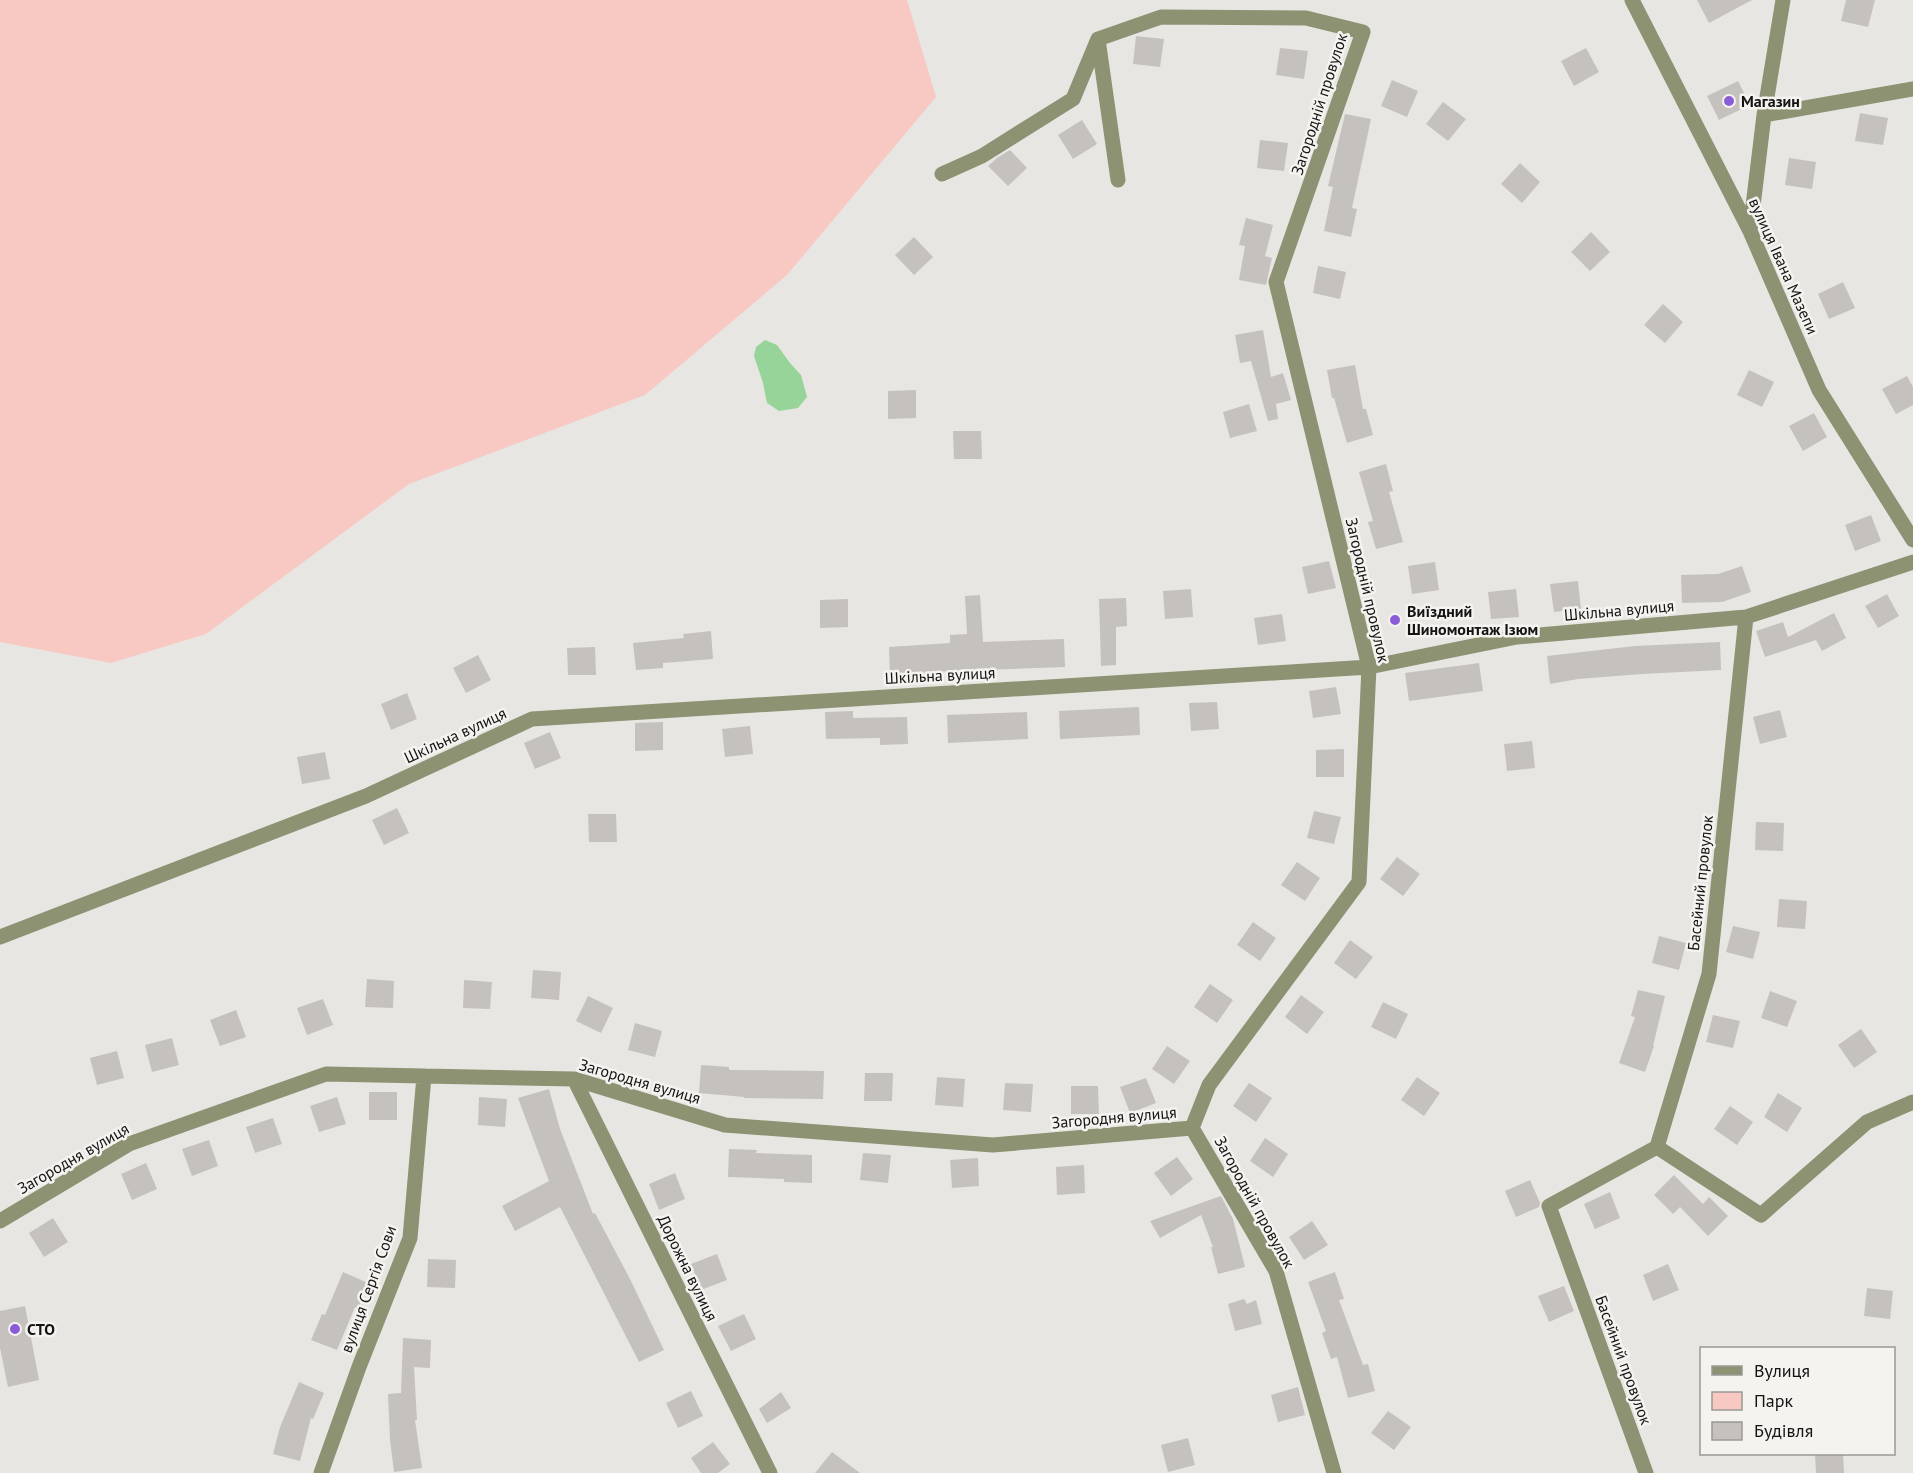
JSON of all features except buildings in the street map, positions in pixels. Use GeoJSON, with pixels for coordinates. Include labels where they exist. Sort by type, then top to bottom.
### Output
{"type":"FeatureCollection","features":[{"type":"Feature","properties":{"kind":"street","name":"вулиця Івана Мазепи"},"geometry":{"type":"LineString","coordinates":[[1632,0],[1750,231],[1819,390],[1913,540]]}},
{"type":"Feature","properties":{"kind":"street"},"geometry":{"type":"LineString","coordinates":[[1750,231],[1764,115],[1783,0]]}},
{"type":"Feature","properties":{"kind":"street","name":"Загородній провулок"},"geometry":{"type":"LineString","coordinates":[[1098,39],[1161,17],[1306,18],[1363,32],[1276,282],[1369,667],[1359,882],[1209,1085],[1192,1128],[1276,1271],[1334,1473]]}},
{"type":"Feature","properties":{"kind":"street"},"geometry":{"type":"LineString","coordinates":[[942,174],[982,156],[1073,99],[1098,39]]}},
{"type":"Feature","properties":{"kind":"street"},"geometry":{"type":"LineString","coordinates":[[1098,39],[1118,180]]}},
{"type":"Feature","properties":{"kind":"street"},"geometry":{"type":"LineString","coordinates":[[1764,115],[1913,89]]}},
{"type":"Feature","properties":{"kind":"street","name":"Шкільна вулиця"},"geometry":{"type":"LineString","coordinates":[[0,937],[366,796],[532,719],[1369,667],[1516,637],[1746,616],[1913,562]]}},
{"type":"Feature","properties":{"kind":"street","name":"Басейний провулок"},"geometry":{"type":"LineString","coordinates":[[1646,1473],[1549,1206],[1657,1147],[1709,974],[1746,616]]}},
{"type":"Feature","properties":{"kind":"street","name":"Загородня вулиця"},"geometry":{"type":"LineString","coordinates":[[0,1221],[129,1144],[326,1074],[574,1079],[725,1125],[993,1145],[1192,1128]]}},
{"type":"Feature","properties":{"kind":"street","name":"вулиця Сергія Сови"},"geometry":{"type":"LineString","coordinates":[[321,1473],[359,1367],[410,1238],[423,1076]]}},
{"type":"Feature","properties":{"kind":"street","name":"Дорожна вулиця"},"geometry":{"type":"LineString","coordinates":[[574,1079],[770,1473]]}},
{"type":"Feature","properties":{"kind":"street"},"geometry":{"type":"LineString","coordinates":[[1657,1147],[1761,1215],[1868,1122],[1913,1102]]}},
{"type":"Feature","properties":{"kind":"green space"},"geometry":{"type":"Polygon","coordinates":[[[0,0],[907,0],[936,97],[787,275],[645,395],[409,484],[206,634],[111,663],[0,642],[0,0]]]}},
{"type":"Feature","properties":{"kind":"shaded area"},"geometry":{"type":"Polygon","coordinates":[[[765,340],[777,345],[801,375],[807,397],[798,408],[779,411],[767,403],[754,356],[756,347],[765,340]]]}},
{"type":"Feature","properties":{"kind":"place","name":"Магазин"},"geometry":{"type":"Point","coordinates":[1729,101]}},
{"type":"Feature","properties":{"kind":"place","name":"Виїздний Шиномонтаж Ізюм"},"geometry":{"type":"Point","coordinates":[1395,620]}},
{"type":"Feature","properties":{"kind":"place","name":"СТО"},"geometry":{"type":"Point","coordinates":[15,1329]}}]}
